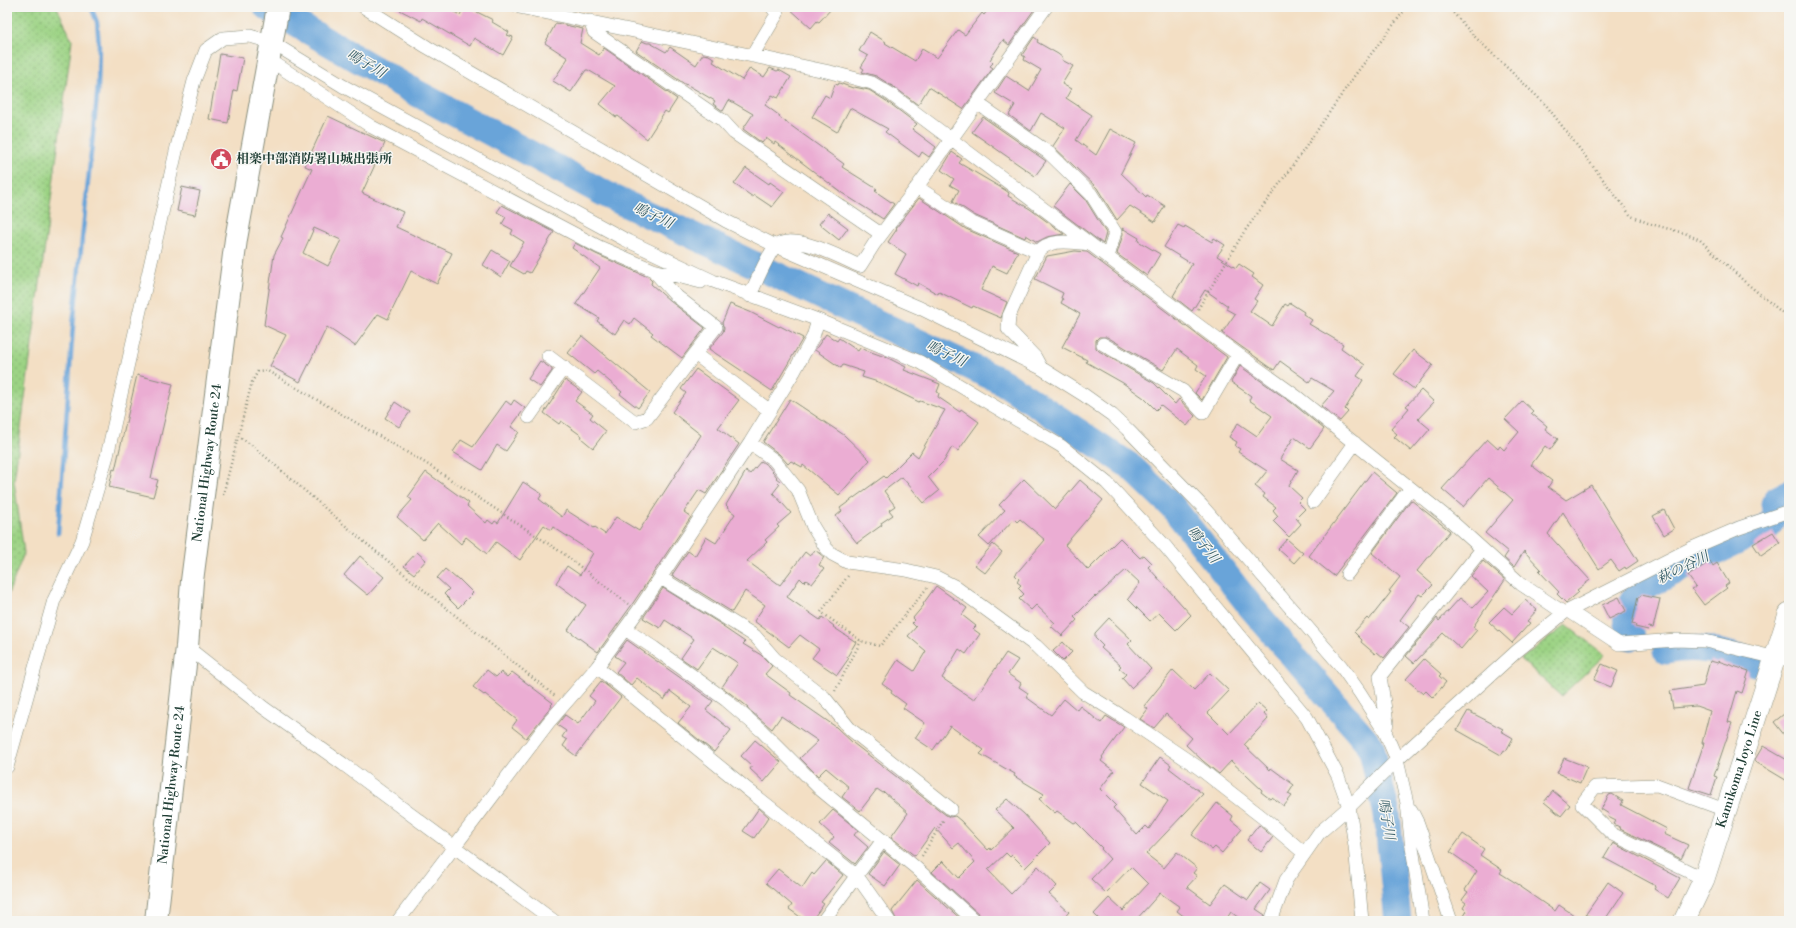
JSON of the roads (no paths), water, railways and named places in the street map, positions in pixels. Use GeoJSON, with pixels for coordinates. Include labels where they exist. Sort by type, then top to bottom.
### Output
{"type":"FeatureCollection","features":[{"type":"Feature","properties":{"kind":"highway","name":"National Highway Route 24"},"geometry":{"type":"LineString","coordinates":[[156,921],[187,647],[197,542],[235,247],[278,7]]}},
{"type":"Feature","properties":{"kind":"main road","name":"Kamikoma Joyo Line"},"geometry":{"type":"LineString","coordinates":[[1684,921],[1704,879],[1725,810],[1782,659],[1789,614]]}},
{"type":"Feature","properties":{"kind":"street"},"geometry":{"type":"LineString","coordinates":[[364,7],[427,47],[774,249],[920,308],[1041,368],[1084,395],[1112,415],[1202,506],[1341,666],[1360,693],[1385,732],[1393,763],[1407,803],[1418,824],[1451,921]]}},
{"type":"Feature","properties":{"kind":"street"},"geometry":{"type":"LineString","coordinates":[[518,7],[830,72],[872,83],[892,95],[1297,397],[1410,488],[1521,584],[1619,644],[1677,640],[1705,641],[1782,659]]}},
{"type":"Feature","properties":{"kind":"street"},"geometry":{"type":"LineString","coordinates":[[752,56],[778,14],[772,7]]}},
{"type":"Feature","properties":{"kind":"street"},"geometry":{"type":"LineString","coordinates":[[751,293],[774,249],[785,242],[798,242],[820,249],[860,266],[881,234],[917,187],[1046,7]]}},
{"type":"Feature","properties":{"kind":"street"},"geometry":{"type":"LineString","coordinates":[[590,21],[594,32],[722,120],[734,134],[881,234]]}},
{"type":"Feature","properties":{"kind":"street"},"geometry":{"type":"LineString","coordinates":[[7,767],[54,600],[82,541],[107,456],[177,147],[194,81],[206,50],[224,38],[250,36],[372,127],[599,247],[653,270],[700,282],[713,281]]}},
{"type":"Feature","properties":{"kind":"street"},"geometry":{"type":"LineString","coordinates":[[270,51],[343,86],[624,239],[713,281],[751,293],[920,362],[1061,446],[1107,483],[1165,546],[1307,718],[1352,804],[1362,921]]}},
{"type":"Feature","properties":{"kind":"street"},"geometry":{"type":"LineString","coordinates":[[977,103],[1049,153],[1091,194],[1115,232],[1108,257]]}},
{"type":"Feature","properties":{"kind":"street"},"geometry":{"type":"LineString","coordinates":[[917,187],[970,222],[1038,252]]}},
{"type":"Feature","properties":{"kind":"street"},"geometry":{"type":"LineString","coordinates":[[1041,368],[1035,357],[1008,329],[1009,316],[1038,252],[1043,246],[1056,242],[1090,244]]}},
{"type":"Feature","properties":{"kind":"street"},"geometry":{"type":"LineString","coordinates":[[548,356],[635,422],[647,418],[716,327],[675,296],[653,270]]}},
{"type":"Feature","properties":{"kind":"street"},"geometry":{"type":"LineString","coordinates":[[398,921],[564,704],[597,667],[638,611],[770,411],[813,337],[818,320]]}},
{"type":"Feature","properties":{"kind":"street"},"geometry":{"type":"LineString","coordinates":[[1103,344],[1183,391],[1203,413],[1238,354]]}},
{"type":"Feature","properties":{"kind":"street"},"geometry":{"type":"LineString","coordinates":[[696,354],[770,411]]}},
{"type":"Feature","properties":{"kind":"street"},"geometry":{"type":"LineString","coordinates":[[529,417],[564,368]]}},
{"type":"Feature","properties":{"kind":"street"},"geometry":{"type":"LineString","coordinates":[[750,443],[774,460],[798,490],[813,527],[826,548],[839,558],[856,564],[906,570],[936,577],[954,586],[1036,646],[1083,692],[1125,718],[1199,768],[1262,817],[1304,853]]}},
{"type":"Feature","properties":{"kind":"street"},"geometry":{"type":"LineString","coordinates":[[1313,502],[1355,443]]}},
{"type":"Feature","properties":{"kind":"street"},"geometry":{"type":"LineString","coordinates":[[1347,574],[1410,488]]}},
{"type":"Feature","properties":{"kind":"street"},"geometry":{"type":"LineString","coordinates":[[1272,921],[1286,880],[1319,833],[1352,804],[1393,763],[1469,696],[1517,651],[1567,612],[1690,549],[1739,528],[1789,511]]}},
{"type":"Feature","properties":{"kind":"street"},"geometry":{"type":"LineString","coordinates":[[1385,732],[1387,723],[1380,676],[1482,549]]}},
{"type":"Feature","properties":{"kind":"street"},"geometry":{"type":"LineString","coordinates":[[660,578],[754,636],[775,659],[824,697],[850,729],[951,809]]}},
{"type":"Feature","properties":{"kind":"street"},"geometry":{"type":"LineString","coordinates":[[625,629],[726,700],[762,731],[821,790],[915,867],[975,921]]}},
{"type":"Feature","properties":{"kind":"street"},"geometry":{"type":"LineString","coordinates":[[187,647],[264,708],[455,846],[554,921]]}},
{"type":"Feature","properties":{"kind":"street"},"geometry":{"type":"LineString","coordinates":[[597,667],[746,789],[857,876],[889,921]]}},
{"type":"Feature","properties":{"kind":"street"},"geometry":{"type":"LineString","coordinates":[[1704,879],[1612,834],[1582,804],[1595,787],[1658,785],[1725,810]]}},
{"type":"Feature","properties":{"kind":"street"},"geometry":{"type":"LineString","coordinates":[[1407,803],[1423,921]]}},
{"type":"Feature","properties":{"kind":"street"},"geometry":{"type":"LineString","coordinates":[[823,921],[883,840]]}},
{"type":"Feature","properties":{"kind":"waterway"},"geometry":{"type":"LineString","coordinates":[[58,533],[73,326],[98,86],[99,45],[97,22],[91,7]]}},
{"type":"Feature","properties":{"kind":"waterway","name":"鳴子川"},"geometry":{"type":"LineString","coordinates":[[267,7],[413,91],[611,197],[1003,382],[1130,466],[1172,506],[1251,607],[1371,746],[1387,815],[1398,921]]}},
{"type":"Feature","properties":{"kind":"waterway","name":"萩の谷川"},"geometry":{"type":"LineString","coordinates":[[1774,504],[1777,499],[1789,493]]}},
{"type":"Feature","properties":{"kind":"waterway","name":"萩の谷川"},"geometry":{"type":"LineString","coordinates":[[1632,637],[1628,629],[1628,609],[1635,597],[1645,586],[1767,527],[1771,522]]}},
{"type":"Feature","properties":{"kind":"waterway","name":"萩の谷川"},"geometry":{"type":"LineString","coordinates":[[1666,651],[1679,649],[1701,649],[1722,653],[1755,663]]}},
{"type":"Feature","properties":{"kind":"place","name":"相楽中部消防署山城出張所"},"geometry":{"type":"Point","coordinates":[221,159]}}]}
